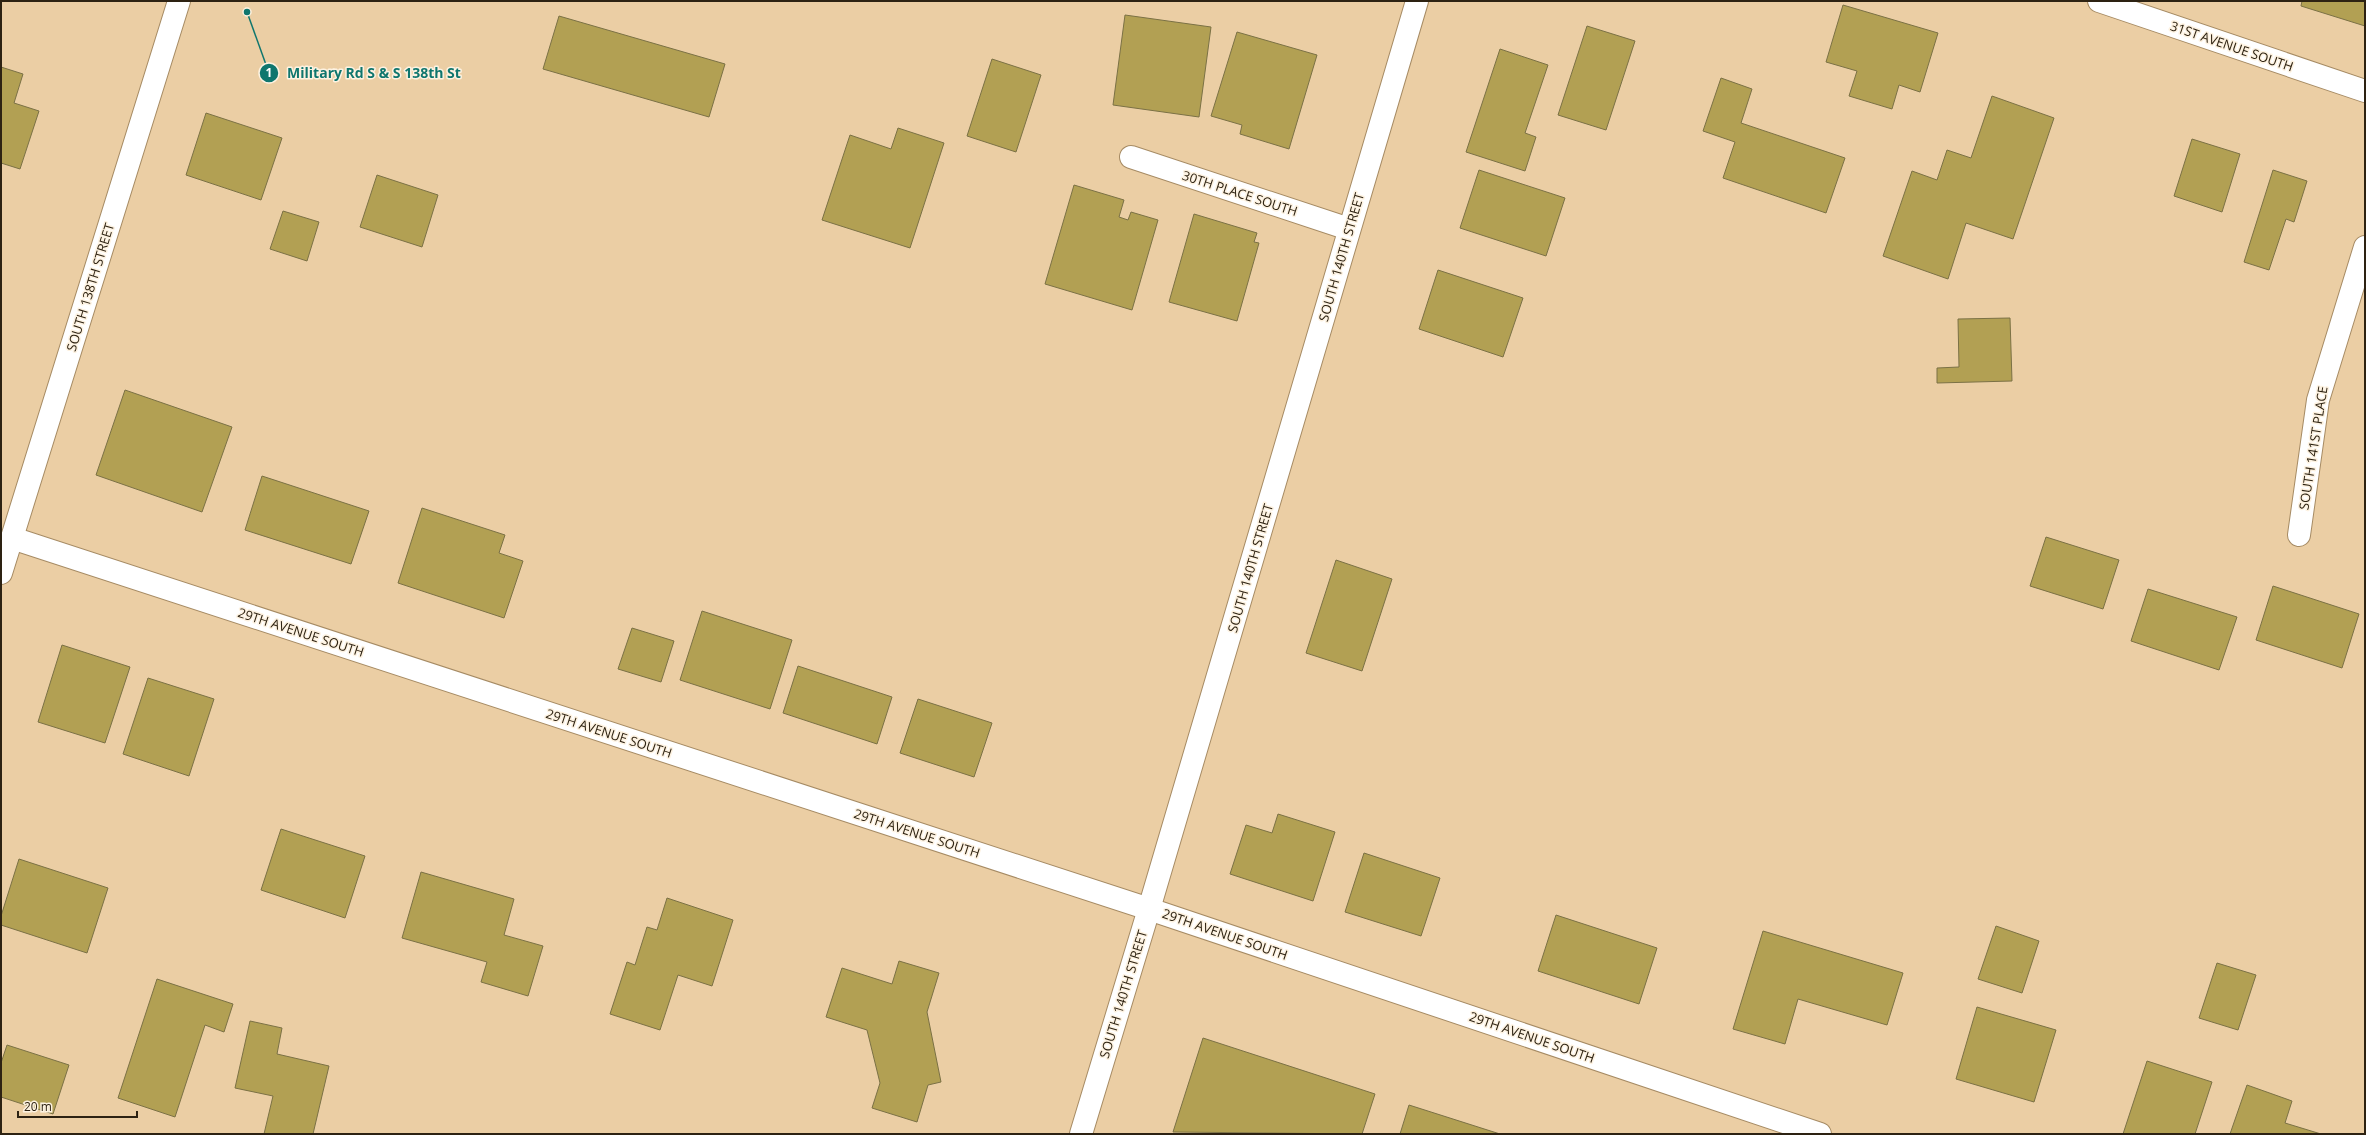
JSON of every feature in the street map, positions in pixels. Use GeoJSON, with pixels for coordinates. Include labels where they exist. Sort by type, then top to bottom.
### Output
{"type":"FeatureCollection","features":[{"type":"Feature","properties":{"kind":"street","name":"SOUTH 138TH STREET"},"geometry":{"type":"LineString","coordinates":[[1,573],[179,1]]}},
{"type":"Feature","properties":{"kind":"street","name":"SOUTH 140TH STREET"},"geometry":{"type":"LineString","coordinates":[[1080,1134],[1149,909],[1417,1]]}},
{"type":"Feature","properties":{"kind":"street","name":"31ST AVENUE SOUTH"},"geometry":{"type":"LineString","coordinates":[[2099,1],[2365,91]]}},
{"type":"Feature","properties":{"kind":"street","name":"30TH PLACE SOUTH"},"geometry":{"type":"LineString","coordinates":[[1131,157],[1349,229]]}},
{"type":"Feature","properties":{"kind":"street","name":"SOUTH 141ST PLACE"},"geometry":{"type":"LineString","coordinates":[[2299,535],[2318,400],[2365,247]]}},
{"type":"Feature","properties":{"kind":"street","name":"29TH AVENUE SOUTH"},"geometry":{"type":"LineString","coordinates":[[12,538],[1149,909],[1820,1134]]}},
{"type":"Feature","properties":{"kind":"building"},"geometry":{"type":"Polygon","coordinates":[[[2302,1],[2365,1],[2365,26],[2301,6],[2302,1]]]}},
{"type":"Feature","properties":{"kind":"building"},"geometry":{"type":"Polygon","coordinates":[[[1843,5],[1938,33],[1920,92],[1899,85],[1892,109],[1849,96],[1857,71],[1826,62],[1843,5]]]}},
{"type":"Feature","properties":{"kind":"building"},"geometry":{"type":"Polygon","coordinates":[[[1125,15],[1211,27],[1199,117],[1113,105],[1125,15]]]}},
{"type":"Feature","properties":{"kind":"building"},"geometry":{"type":"Polygon","coordinates":[[[559,16],[725,64],[709,117],[543,69],[559,16]]]}},
{"type":"Feature","properties":{"kind":"building"},"geometry":{"type":"Polygon","coordinates":[[[1587,26],[1635,41],[1606,130],[1558,115],[1587,26]]]}},
{"type":"Feature","properties":{"kind":"building"},"geometry":{"type":"Polygon","coordinates":[[[1237,32],[1317,55],[1289,149],[1240,134],[1242,125],[1211,116],[1237,32]]]}},
{"type":"Feature","properties":{"kind":"building"},"geometry":{"type":"Polygon","coordinates":[[[1500,49],[1548,65],[1525,133],[1536,137],[1525,171],[1466,152],[1500,49]]]}},
{"type":"Feature","properties":{"kind":"building"},"geometry":{"type":"Polygon","coordinates":[[[992,59],[1041,75],[1016,152],[967,136],[992,59]]]}},
{"type":"Feature","properties":{"kind":"building"},"geometry":{"type":"Polygon","coordinates":[[[1,67],[23,74],[14,103],[39,111],[20,169],[1,163],[1,67]]]}},
{"type":"Feature","properties":{"kind":"building"},"geometry":{"type":"Polygon","coordinates":[[[1721,78],[1752,89],[1741,123],[1845,158],[1826,213],[1723,178],[1735,142],[1703,131],[1721,78]]]}},
{"type":"Feature","properties":{"kind":"building"},"geometry":{"type":"Polygon","coordinates":[[[1992,96],[2054,118],[2013,239],[1966,223],[1948,279],[1883,256],[1912,171],[1937,180],[1947,150],[1971,158],[1992,96]]]}},
{"type":"Feature","properties":{"kind":"building"},"geometry":{"type":"Polygon","coordinates":[[[206,113],[282,138],[261,200],[186,175],[206,113]]]}},
{"type":"Feature","properties":{"kind":"building"},"geometry":{"type":"Polygon","coordinates":[[[898,128],[944,143],[910,248],[822,220],[850,135],[891,149],[898,128]]]}},
{"type":"Feature","properties":{"kind":"building"},"geometry":{"type":"Polygon","coordinates":[[[2192,139],[2240,154],[2222,212],[2174,196],[2192,139]]]}},
{"type":"Feature","properties":{"kind":"building"},"geometry":{"type":"Polygon","coordinates":[[[1479,170],[1565,198],[1546,256],[1460,228],[1479,170]]]}},
{"type":"Feature","properties":{"kind":"building"},"geometry":{"type":"Polygon","coordinates":[[[2273,170],[2307,181],[2294,222],[2286,219],[2269,270],[2244,262],[2273,170]]]}},
{"type":"Feature","properties":{"kind":"building"},"geometry":{"type":"Polygon","coordinates":[[[377,175],[438,195],[422,247],[360,227],[377,175]]]}},
{"type":"Feature","properties":{"kind":"building"},"geometry":{"type":"Polygon","coordinates":[[[1074,185],[1124,200],[1119,217],[1128,220],[1131,212],[1158,220],[1132,310],[1045,284],[1074,185]]]}},
{"type":"Feature","properties":{"kind":"building"},"geometry":{"type":"Polygon","coordinates":[[[283,211],[319,222],[307,261],[270,249],[283,211]]]}},
{"type":"Feature","properties":{"kind":"building"},"geometry":{"type":"Polygon","coordinates":[[[1194,214],[1257,233],[1254,242],[1259,243],[1237,321],[1169,302],[1194,214]]]}},
{"type":"Feature","properties":{"kind":"building"},"geometry":{"type":"Polygon","coordinates":[[[1438,270],[1523,298],[1503,357],[1419,329],[1438,270]]]}},
{"type":"Feature","properties":{"kind":"building"},"geometry":{"type":"Polygon","coordinates":[[[2010,318],[2012,381],[1937,383],[1937,368],[1959,367],[1958,319],[2010,318]]]}},
{"type":"Feature","properties":{"kind":"building"},"geometry":{"type":"Polygon","coordinates":[[[125,390],[232,427],[202,512],[96,475],[125,390]]]}},
{"type":"Feature","properties":{"kind":"building"},"geometry":{"type":"Polygon","coordinates":[[[262,476],[369,511],[351,564],[245,530],[262,476]]]}},
{"type":"Feature","properties":{"kind":"building"},"geometry":{"type":"Polygon","coordinates":[[[422,508],[505,535],[499,553],[523,561],[504,618],[398,583],[422,508]]]}},
{"type":"Feature","properties":{"kind":"building"},"geometry":{"type":"Polygon","coordinates":[[[2046,537],[2119,560],[2103,609],[2030,586],[2046,537]]]}},
{"type":"Feature","properties":{"kind":"building"},"geometry":{"type":"Polygon","coordinates":[[[1336,560],[1392,579],[1362,671],[1306,653],[1336,560]]]}},
{"type":"Feature","properties":{"kind":"building"},"geometry":{"type":"Polygon","coordinates":[[[2273,586],[2359,614],[2342,668],[2256,640],[2273,586]]]}},
{"type":"Feature","properties":{"kind":"building"},"geometry":{"type":"Polygon","coordinates":[[[2148,589],[2237,617],[2219,670],[2131,641],[2148,589]]]}},
{"type":"Feature","properties":{"kind":"building"},"geometry":{"type":"Polygon","coordinates":[[[702,611],[792,640],[770,709],[680,680],[702,611]]]}},
{"type":"Feature","properties":{"kind":"building"},"geometry":{"type":"Polygon","coordinates":[[[632,628],[674,641],[661,682],[618,669],[632,628]]]}},
{"type":"Feature","properties":{"kind":"building"},"geometry":{"type":"Polygon","coordinates":[[[62,645],[130,667],[105,743],[38,722],[62,645]]]}},
{"type":"Feature","properties":{"kind":"building"},"geometry":{"type":"Polygon","coordinates":[[[798,666],[892,697],[877,744],[783,713],[798,666]]]}},
{"type":"Feature","properties":{"kind":"building"},"geometry":{"type":"Polygon","coordinates":[[[148,678],[214,699],[189,776],[123,754],[148,678]]]}},
{"type":"Feature","properties":{"kind":"building"},"geometry":{"type":"Polygon","coordinates":[[[918,699],[992,723],[974,777],[900,753],[918,699]]]}},
{"type":"Feature","properties":{"kind":"building"},"geometry":{"type":"Polygon","coordinates":[[[1278,814],[1335,832],[1313,901],[1230,874],[1246,825],[1272,833],[1278,814]]]}},
{"type":"Feature","properties":{"kind":"building"},"geometry":{"type":"Polygon","coordinates":[[[281,829],[365,856],[345,918],[261,890],[281,829]]]}},
{"type":"Feature","properties":{"kind":"building"},"geometry":{"type":"Polygon","coordinates":[[[1364,853],[1440,878],[1421,936],[1345,912],[1364,853]]]}},
{"type":"Feature","properties":{"kind":"building"},"geometry":{"type":"Polygon","coordinates":[[[19,859],[108,888],[87,953],[1,925],[1,916],[19,859]]]}},
{"type":"Feature","properties":{"kind":"building"},"geometry":{"type":"Polygon","coordinates":[[[421,872],[514,899],[504,935],[543,946],[528,996],[481,982],[487,962],[402,938],[421,872]]]}},
{"type":"Feature","properties":{"kind":"building"},"geometry":{"type":"Polygon","coordinates":[[[667,898],[733,920],[712,986],[678,975],[660,1030],[610,1014],[627,962],[635,965],[647,927],[657,930],[667,898]]]}},
{"type":"Feature","properties":{"kind":"building"},"geometry":{"type":"Polygon","coordinates":[[[1556,915],[1657,948],[1639,1004],[1538,971],[1556,915]]]}},
{"type":"Feature","properties":{"kind":"building"},"geometry":{"type":"Polygon","coordinates":[[[1996,926],[2039,941],[2022,993],[1978,979],[1996,926]]]}},
{"type":"Feature","properties":{"kind":"building"},"geometry":{"type":"Polygon","coordinates":[[[1763,931],[1903,973],[1887,1025],[1798,999],[1785,1044],[1733,1029],[1763,931]]]}},
{"type":"Feature","properties":{"kind":"building"},"geometry":{"type":"Polygon","coordinates":[[[899,961],[939,973],[927,1012],[941,1082],[928,1085],[917,1122],[872,1108],[880,1083],[867,1030],[826,1017],[842,968],[892,984],[899,961]]]}},
{"type":"Feature","properties":{"kind":"building"},"geometry":{"type":"Polygon","coordinates":[[[2217,963],[2256,975],[2238,1030],[2199,1018],[2217,963]]]}},
{"type":"Feature","properties":{"kind":"building"},"geometry":{"type":"Polygon","coordinates":[[[157,979],[233,1004],[224,1032],[205,1025],[175,1117],[118,1098],[157,979]]]}},
{"type":"Feature","properties":{"kind":"building"},"geometry":{"type":"Polygon","coordinates":[[[1977,1007],[2056,1030],[2034,1102],[1956,1079],[1977,1007]]]}},
{"type":"Feature","properties":{"kind":"building"},"geometry":{"type":"Polygon","coordinates":[[[250,1021],[282,1028],[277,1054],[329,1066],[313,1134],[264,1134],[273,1096],[235,1088],[250,1021]]]}},
{"type":"Feature","properties":{"kind":"building"},"geometry":{"type":"Polygon","coordinates":[[[1203,1038],[1375,1094],[1362,1134],[1173,1132],[1203,1038]]]}},
{"type":"Feature","properties":{"kind":"building"},"geometry":{"type":"Polygon","coordinates":[[[7,1045],[69,1065],[53,1114],[1,1097],[1,1063],[7,1045]]]}},
{"type":"Feature","properties":{"kind":"building"},"geometry":{"type":"Polygon","coordinates":[[[2147,1061],[2212,1082],[2195,1134],[2123,1134],[2147,1061]]]}},
{"type":"Feature","properties":{"kind":"building"},"geometry":{"type":"Polygon","coordinates":[[[2247,1085],[2292,1101],[2285,1123],[2321,1134],[2230,1134],[2247,1085]]]}},
{"type":"Feature","properties":{"kind":"building"},"geometry":{"type":"Polygon","coordinates":[[[1409,1105],[1500,1134],[1400,1134],[1409,1105]]]}},
{"type":"Feature","properties":{"kind":"place","name":"Military Rd S & S 138th St"},"geometry":{"type":"Point","coordinates":[247,12]}}]}
